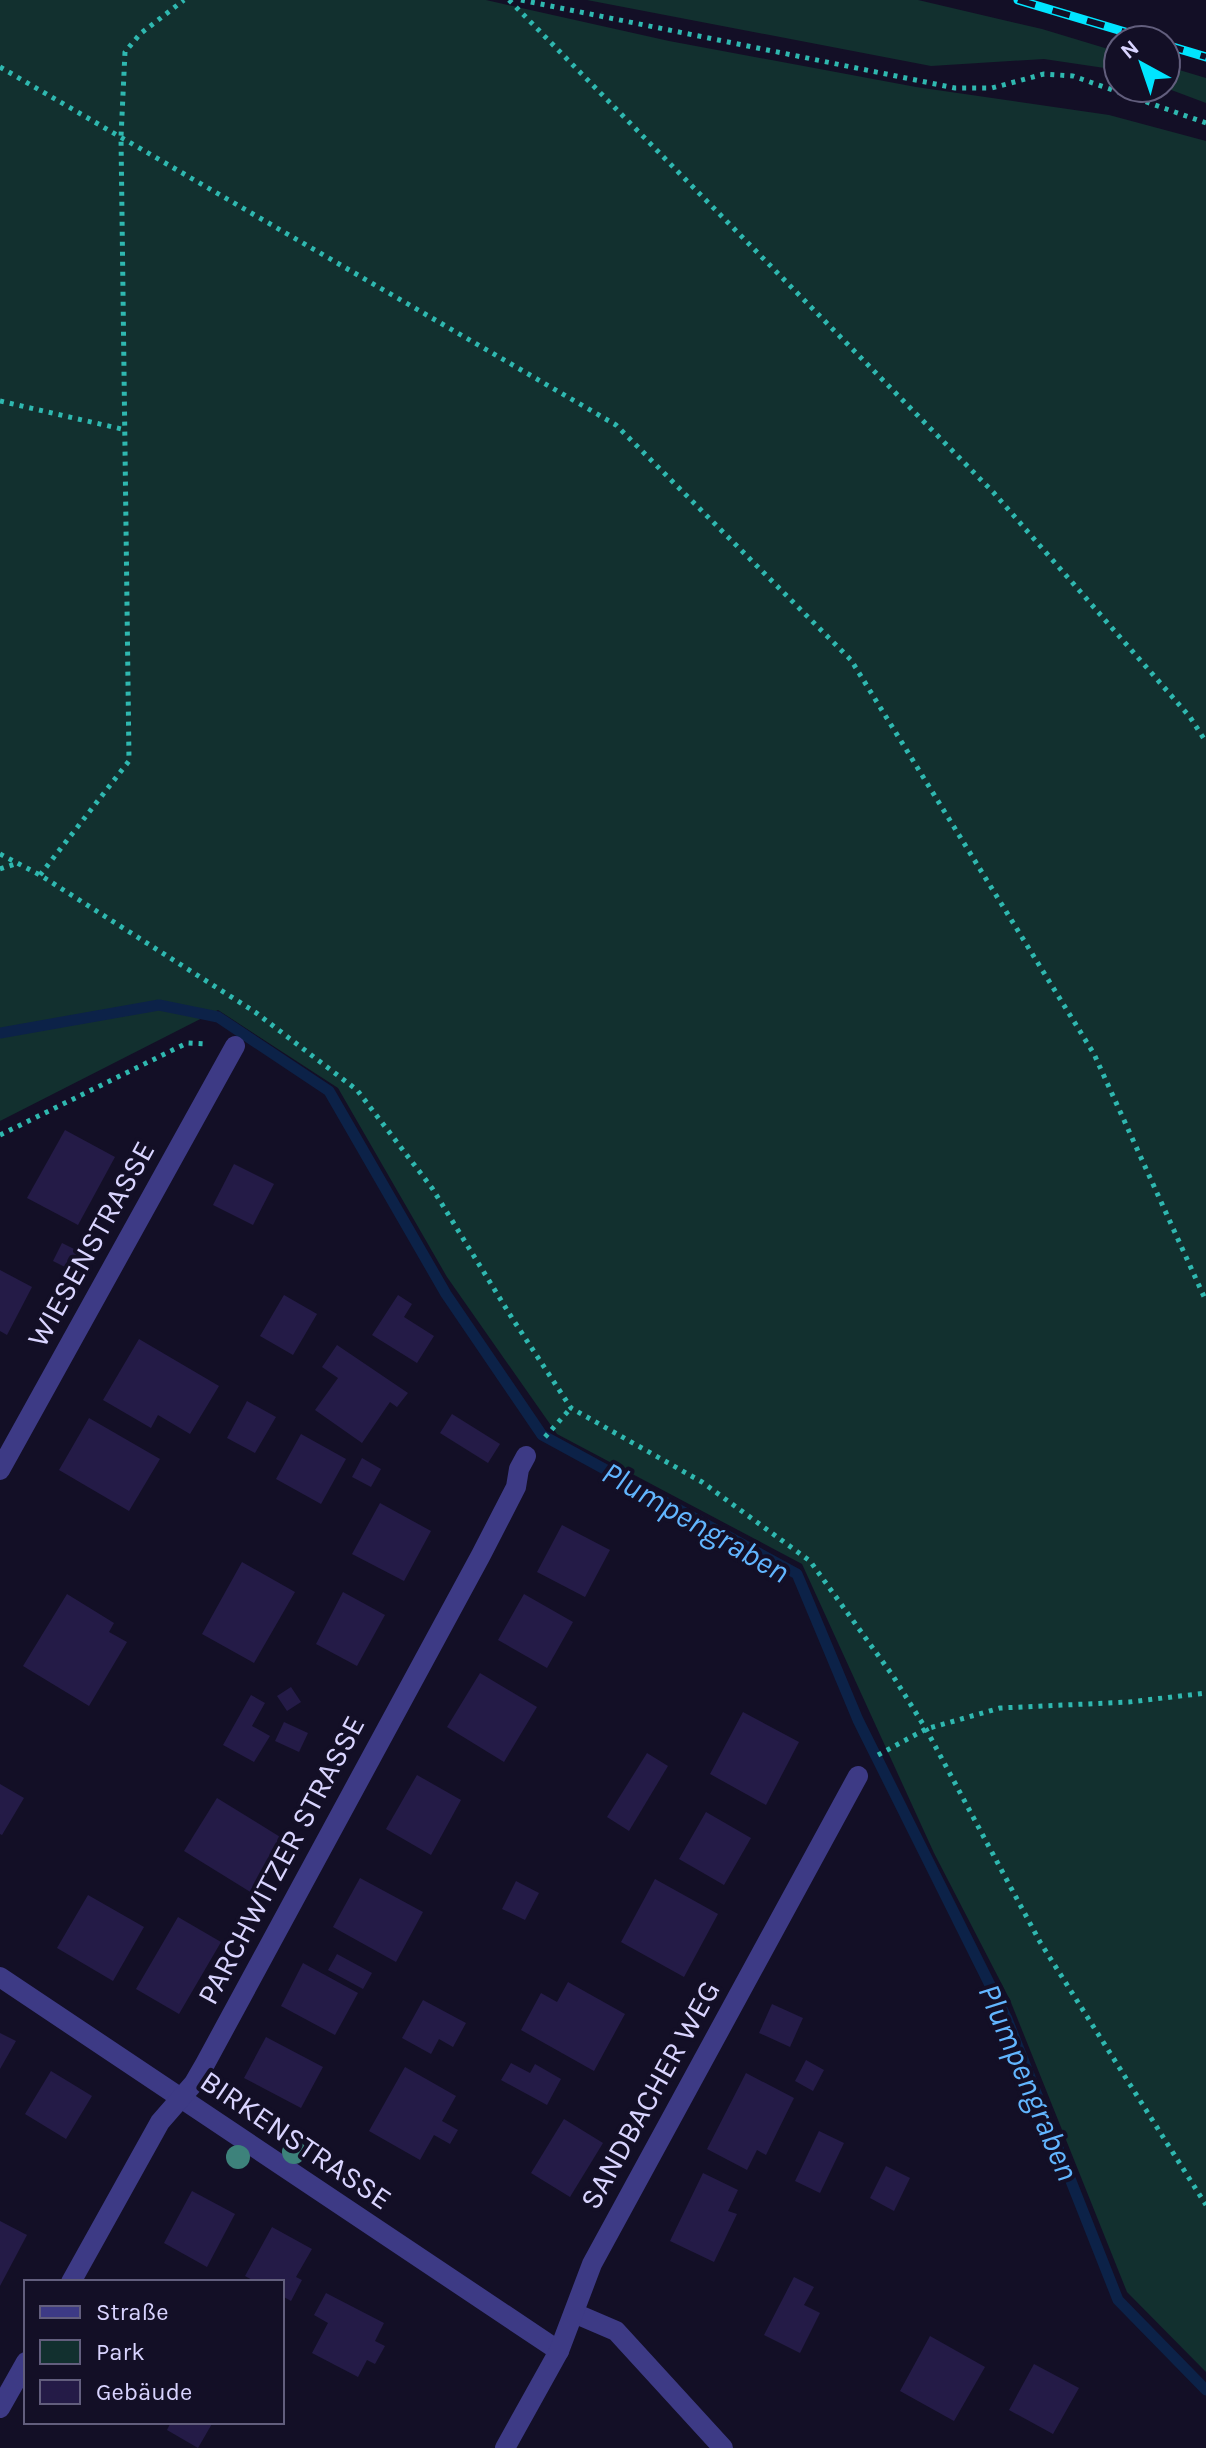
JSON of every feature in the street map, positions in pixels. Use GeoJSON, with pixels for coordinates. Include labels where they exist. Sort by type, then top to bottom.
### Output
{"type":"FeatureCollection","features":[{"type":"Feature","properties":{"kind":"street","name":"WIESENSTRASSE"},"geometry":{"type":"LineString","coordinates":[[0,1470],[235,1046]]}},
{"type":"Feature","properties":{"kind":"street","name":"PARCHWITZER STRASSE"},"geometry":{"type":"LineString","coordinates":[[72,2280],[160,2122],[205,2064],[481,1555],[516,1487],[519,1469],[526,1456]]}},
{"type":"Feature","properties":{"kind":"street","name":"SANDBACHER WEG"},"geometry":{"type":"LineString","coordinates":[[505,2448],[559,2351],[592,2264],[858,1776]]}},
{"type":"Feature","properties":{"kind":"street","name":"BIRKENSTRASSE"},"geometry":{"type":"LineString","coordinates":[[0,1977],[559,2351]]}},
{"type":"Feature","properties":{"kind":"street"},"geometry":{"type":"LineString","coordinates":[[574,2313],[616,2331],[723,2448]]}},
{"type":"Feature","properties":{"kind":"street"},"geometry":{"type":"LineString","coordinates":[[0,2408],[24,2366]]}},
{"type":"Feature","properties":{"kind":"path"},"geometry":{"type":"LineString","coordinates":[[40,875],[129,761],[121,137],[125,52],[140,34],[184,0]]}},
{"type":"Feature","properties":{"kind":"path"},"geometry":{"type":"LineString","coordinates":[[509,0],[993,492],[1190,717],[1206,742]]}},
{"type":"Feature","properties":{"kind":"path"},"geometry":{"type":"LineString","coordinates":[[521,0],[955,88],[992,88],[1044,74],[1073,76],[1206,123]]}},
{"type":"Feature","properties":{"kind":"path"},"geometry":{"type":"LineString","coordinates":[[0,67],[616,425],[851,660],[1094,1054],[1206,1301]]}},
{"type":"Feature","properties":{"kind":"path"},"geometry":{"type":"LineString","coordinates":[[0,401],[126,430]]}},
{"type":"Feature","properties":{"kind":"path"},"geometry":{"type":"LineString","coordinates":[[0,854],[40,875],[255,1012],[357,1090],[432,1188],[571,1408],[702,1482],[810,1561],[893,1676],[926,1729],[1040,1942],[1206,2205]]}},
{"type":"Feature","properties":{"kind":"path"},"geometry":{"type":"LineString","coordinates":[[0,869],[19,863]]}},
{"type":"Feature","properties":{"kind":"path"},"geometry":{"type":"LineString","coordinates":[[249,1020],[255,1012]]}},
{"type":"Feature","properties":{"kind":"path"},"geometry":{"type":"LineString","coordinates":[[0,1135],[187,1043],[235,1046]]}},
{"type":"Feature","properties":{"kind":"path"},"geometry":{"type":"LineString","coordinates":[[562,1420],[571,1408]]}},
{"type":"Feature","properties":{"kind":"path"},"geometry":{"type":"LineString","coordinates":[[881,1751],[926,1729],[1000,1708],[1129,1702],[1206,1693]]}},
{"type":"Feature","properties":{"kind":"green space"},"geometry":{"type":"Polygon","coordinates":[[[0,0],[486,0],[669,41],[916,87],[1109,115],[1206,141],[1206,2372],[1127,2292],[1010,2000],[934,1853],[802,1564],[557,1434],[447,1277],[338,1088],[218,1010],[0,1121],[0,0]]]}},
{"type":"Feature","properties":{"kind":"green space"},"geometry":{"type":"Polygon","coordinates":[[[587,0],[918,0],[1042,29],[1102,47],[1102,68],[1044,59],[931,66],[587,0]]]}},
{"type":"Feature","properties":{"kind":"green space"},"geometry":{"type":"Polygon","coordinates":[[[1182,71],[1206,78],[1206,103],[1182,94],[1182,71]]]}},
{"type":"Feature","properties":{"kind":"building"},"geometry":{"type":"Polygon","coordinates":[[[65,1130],[115,1157],[78,1225],[27,1198],[65,1130]]]}},
{"type":"Feature","properties":{"kind":"building"},"geometry":{"type":"Polygon","coordinates":[[[234,1164],[274,1184],[253,1225],[213,1205],[234,1164]]]}},
{"type":"Feature","properties":{"kind":"building"},"geometry":{"type":"Polygon","coordinates":[[[62,1243],[88,1256],[79,1274],[53,1261],[62,1243]]]}},
{"type":"Feature","properties":{"kind":"building"},"geometry":{"type":"Polygon","coordinates":[[[0,1270],[32,1287],[7,1335],[0,1331],[0,1270]]]}},
{"type":"Feature","properties":{"kind":"building"},"geometry":{"type":"Polygon","coordinates":[[[284,1295],[317,1314],[293,1355],[260,1336],[284,1295]]]}},
{"type":"Feature","properties":{"kind":"building"},"geometry":{"type":"Polygon","coordinates":[[[398,1295],[412,1304],[404,1317],[434,1336],[417,1363],[372,1335],[398,1295]]]}},
{"type":"Feature","properties":{"kind":"building"},"geometry":{"type":"Polygon","coordinates":[[[139,1339],[219,1386],[190,1434],[158,1415],[151,1428],[103,1400],[139,1339]]]}},
{"type":"Feature","properties":{"kind":"building"},"geometry":{"type":"Polygon","coordinates":[[[337,1345],[408,1393],[397,1407],[390,1402],[362,1443],[315,1410],[338,1378],[322,1367],[337,1345]]]}},
{"type":"Feature","properties":{"kind":"building"},"geometry":{"type":"Polygon","coordinates":[[[247,1401],[276,1417],[255,1453],[227,1438],[247,1401]]]}},
{"type":"Feature","properties":{"kind":"building"},"geometry":{"type":"Polygon","coordinates":[[[452,1414],[500,1444],[488,1463],[440,1433],[452,1414]]]}},
{"type":"Feature","properties":{"kind":"building"},"geometry":{"type":"Polygon","coordinates":[[[89,1418],[160,1459],[129,1511],[59,1470],[89,1418]]]}},
{"type":"Feature","properties":{"kind":"building"},"geometry":{"type":"Polygon","coordinates":[[[301,1434],[346,1459],[321,1504],[276,1479],[301,1434]]]}},
{"type":"Feature","properties":{"kind":"building"},"geometry":{"type":"Polygon","coordinates":[[[362,1458],[381,1469],[371,1487],[352,1477],[362,1458]]]}},
{"type":"Feature","properties":{"kind":"building"},"geometry":{"type":"Polygon","coordinates":[[[380,1503],[431,1531],[404,1581],[352,1554],[380,1503]]]}},
{"type":"Feature","properties":{"kind":"building"},"geometry":{"type":"Polygon","coordinates":[[[562,1525],[610,1550],[585,1597],[537,1572],[562,1525]]]}},
{"type":"Feature","properties":{"kind":"building"},"geometry":{"type":"Polygon","coordinates":[[[242,1562],[295,1592],[254,1663],[202,1634],[242,1562]]]}},
{"type":"Feature","properties":{"kind":"building"},"geometry":{"type":"Polygon","coordinates":[[[343,1592],[385,1615],[357,1666],[316,1644],[343,1592]]]}},
{"type":"Feature","properties":{"kind":"building"},"geometry":{"type":"Polygon","coordinates":[[[67,1594],[114,1623],[109,1632],[127,1642],[89,1706],[23,1666],[67,1594]]]}},
{"type":"Feature","properties":{"kind":"building"},"geometry":{"type":"Polygon","coordinates":[[[524,1594],[573,1622],[547,1668],[498,1640],[524,1594]]]}},
{"type":"Feature","properties":{"kind":"building"},"geometry":{"type":"Polygon","coordinates":[[[480,1673],[537,1707],[504,1762],[447,1727],[480,1673]]]}},
{"type":"Feature","properties":{"kind":"building"},"geometry":{"type":"Polygon","coordinates":[[[291,1687],[301,1702],[287,1711],[277,1696],[291,1687]]]}},
{"type":"Feature","properties":{"kind":"building"},"geometry":{"type":"Polygon","coordinates":[[[251,1695],[265,1703],[252,1726],[270,1736],[254,1762],[223,1745],[251,1695]]]}},
{"type":"Feature","properties":{"kind":"building"},"geometry":{"type":"Polygon","coordinates":[[[743,1712],[799,1742],[766,1805],[710,1774],[743,1712]]]}},
{"type":"Feature","properties":{"kind":"building"},"geometry":{"type":"Polygon","coordinates":[[[284,1722],[308,1733],[299,1752],[275,1741],[284,1722]]]}},
{"type":"Feature","properties":{"kind":"building"},"geometry":{"type":"Polygon","coordinates":[[[647,1753],[668,1766],[629,1831],[607,1817],[647,1753]]]}},
{"type":"Feature","properties":{"kind":"building"},"geometry":{"type":"Polygon","coordinates":[[[417,1775],[461,1800],[431,1855],[386,1829],[417,1775]]]}},
{"type":"Feature","properties":{"kind":"building"},"geometry":{"type":"Polygon","coordinates":[[[0,1784],[24,1798],[2,1835],[0,1834],[0,1784]]]}},
{"type":"Feature","properties":{"kind":"building"},"geometry":{"type":"Polygon","coordinates":[[[217,1798],[285,1840],[252,1893],[184,1851],[217,1798]]]}},
{"type":"Feature","properties":{"kind":"building"},"geometry":{"type":"Polygon","coordinates":[[[706,1812],[751,1838],[724,1885],[679,1859],[706,1812]]]}},
{"type":"Feature","properties":{"kind":"building"},"geometry":{"type":"Polygon","coordinates":[[[360,1878],[423,1912],[396,1962],[333,1927],[360,1878]]]}},
{"type":"Feature","properties":{"kind":"building"},"geometry":{"type":"Polygon","coordinates":[[[655,1879],[718,1914],[684,1977],[621,1942],[655,1879]]]}},
{"type":"Feature","properties":{"kind":"building"},"geometry":{"type":"Polygon","coordinates":[[[516,1881],[539,1893],[525,1920],[502,1909],[516,1881]]]}},
{"type":"Feature","properties":{"kind":"building"},"geometry":{"type":"Polygon","coordinates":[[[88,1895],[144,1927],[113,1981],[57,1948],[88,1895]]]}},
{"type":"Feature","properties":{"kind":"building"},"geometry":{"type":"Polygon","coordinates":[[[178,1917],[221,1942],[179,2014],[136,1989],[178,1917]]]}},
{"type":"Feature","properties":{"kind":"building"},"geometry":{"type":"Polygon","coordinates":[[[337,1954],[372,1973],[363,1989],[328,1970],[337,1954]]]}},
{"type":"Feature","properties":{"kind":"building"},"geometry":{"type":"Polygon","coordinates":[[[303,1963],[358,1993],[335,2035],[281,2006],[303,1963]]]}},
{"type":"Feature","properties":{"kind":"building"},"geometry":{"type":"Polygon","coordinates":[[[568,1982],[625,2014],[594,2071],[521,2030],[541,1993],[557,2002],[568,1982]]]}},
{"type":"Feature","properties":{"kind":"building"},"geometry":{"type":"Polygon","coordinates":[[[423,2000],[466,2023],[453,2047],[439,2039],[431,2054],[402,2038],[423,2000]]]}},
{"type":"Feature","properties":{"kind":"building"},"geometry":{"type":"Polygon","coordinates":[[[772,2004],[803,2018],[790,2047],[759,2033],[772,2004]]]}},
{"type":"Feature","properties":{"kind":"building"},"geometry":{"type":"Polygon","coordinates":[[[0,2033],[16,2041],[0,2069],[0,2033]]]}},
{"type":"Feature","properties":{"kind":"building"},"geometry":{"type":"Polygon","coordinates":[[[266,2037],[323,2067],[301,2108],[244,2078],[266,2037]]]}},
{"type":"Feature","properties":{"kind":"building"},"geometry":{"type":"Polygon","coordinates":[[[806,2060],[824,2070],[813,2091],[795,2081],[806,2060]]]}},
{"type":"Feature","properties":{"kind":"building"},"geometry":{"type":"Polygon","coordinates":[[[511,2063],[530,2073],[535,2064],[561,2079],[547,2105],[501,2080],[511,2063]]]}},
{"type":"Feature","properties":{"kind":"building"},"geometry":{"type":"Polygon","coordinates":[[[405,2067],[456,2096],[442,2121],[458,2130],[450,2144],[434,2135],[420,2160],[369,2131],[405,2067]]]}},
{"type":"Feature","properties":{"kind":"building"},"geometry":{"type":"Polygon","coordinates":[[[51,2071],[92,2096],[66,2139],[25,2114],[51,2071]]]}},
{"type":"Feature","properties":{"kind":"building"},"geometry":{"type":"Polygon","coordinates":[[[746,2073],[794,2098],[766,2155],[757,2150],[747,2170],[707,2149],[746,2073]]]}},
{"type":"Feature","properties":{"kind":"building"},"geometry":{"type":"Polygon","coordinates":[[[564,2119],[603,2143],[570,2197],[531,2173],[564,2119]]]}},
{"type":"Feature","properties":{"kind":"building"},"geometry":{"type":"Polygon","coordinates":[[[819,2131],[844,2143],[820,2193],[795,2181],[819,2131]]]}},
{"type":"Feature","properties":{"kind":"building"},"geometry":{"type":"Polygon","coordinates":[[[886,2166],[910,2178],[894,2211],[870,2198],[886,2166]]]}},
{"type":"Feature","properties":{"kind":"building"},"geometry":{"type":"Polygon","coordinates":[[[703,2173],[738,2190],[728,2211],[737,2214],[714,2262],[670,2241],[703,2173]]]}},
{"type":"Feature","properties":{"kind":"building"},"geometry":{"type":"Polygon","coordinates":[[[192,2191],[235,2214],[207,2267],[164,2243],[192,2191]]]}},
{"type":"Feature","properties":{"kind":"building"},"geometry":{"type":"Polygon","coordinates":[[[0,2221],[27,2235],[0,2286],[0,2221]]]}},
{"type":"Feature","properties":{"kind":"building"},"geometry":{"type":"Polygon","coordinates":[[[272,2227],[312,2249],[296,2277],[302,2280],[291,2301],[284,2297],[284,2280],[252,2280],[245,2276],[272,2227]]]}},
{"type":"Feature","properties":{"kind":"building"},"geometry":{"type":"Polygon","coordinates":[[[794,2277],[814,2287],[804,2305],[820,2313],[800,2353],[764,2335],[794,2277]]]}},
{"type":"Feature","properties":{"kind":"building"},"geometry":{"type":"Polygon","coordinates":[[[326,2293],[384,2323],[375,2341],[385,2346],[375,2364],[367,2360],[358,2377],[312,2353],[328,2323],[314,2315],[326,2293]]]}},
{"type":"Feature","properties":{"kind":"building"},"geometry":{"type":"Polygon","coordinates":[[[930,2336],[985,2367],[954,2421],[900,2391],[930,2336]]]}},
{"type":"Feature","properties":{"kind":"building"},"geometry":{"type":"Polygon","coordinates":[[[1034,2364],[1079,2388],[1053,2434],[1009,2410],[1034,2364]]]}},
{"type":"Feature","properties":{"kind":"building"},"geometry":{"type":"Polygon","coordinates":[[[170,2424],[212,2424],[198,2448],[167,2430],[170,2424]]]}},
{"type":"Feature","properties":{"kind":"waterway","name":"Plumpengraben"},"geometry":{"type":"LineString","coordinates":[[0,1033],[159,1005],[218,1017],[329,1091],[446,1294],[542,1435],[797,1574],[858,1720],[1007,2019],[1118,2300],[1206,2390]]}},
{"type":"Feature","properties":{"kind":"railway"},"geometry":{"type":"LineString","coordinates":[[1018,0],[1102,25]]}},
{"type":"Feature","properties":{"kind":"railway"},"geometry":{"type":"LineString","coordinates":[[1182,50],[1206,57]]}}]}
